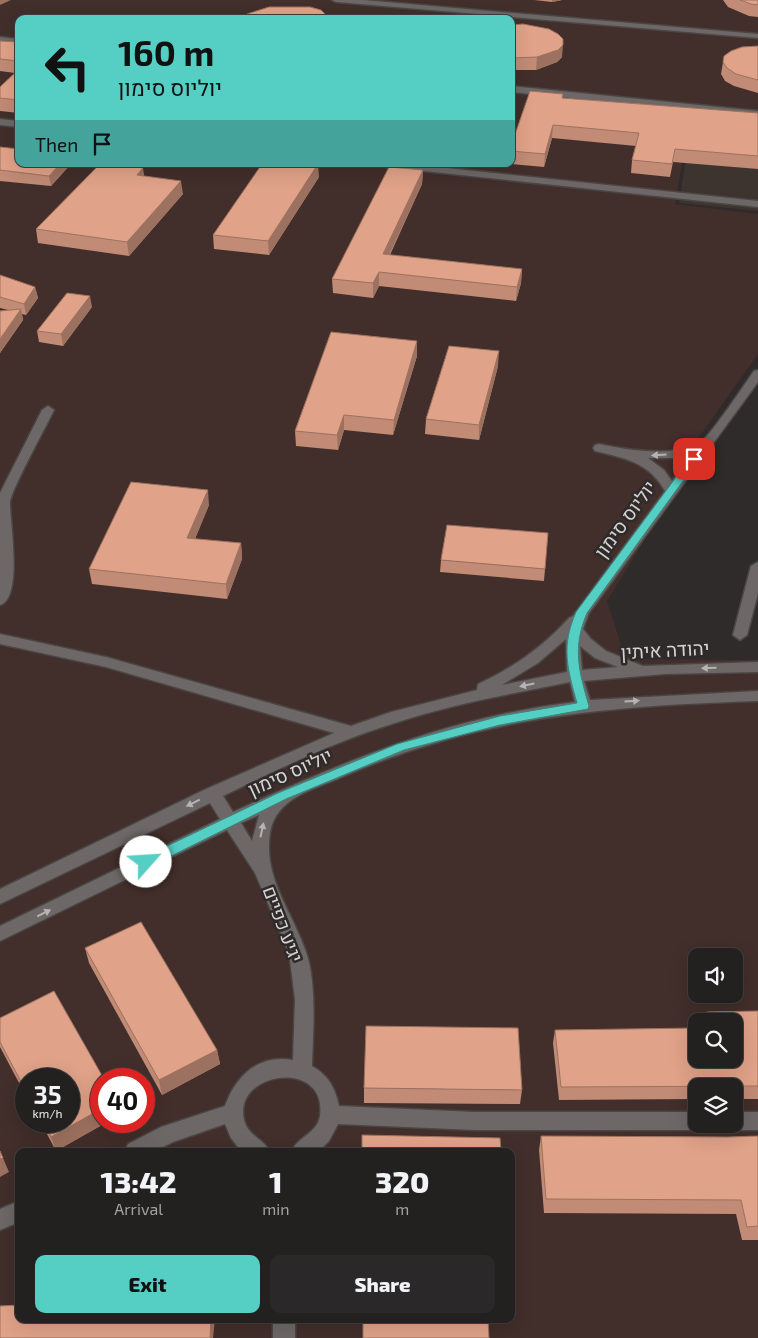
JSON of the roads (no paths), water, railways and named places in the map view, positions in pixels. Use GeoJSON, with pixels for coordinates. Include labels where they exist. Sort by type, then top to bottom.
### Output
{"type":"FeatureCollection","features":[{"type":"Feature","properties":{"kind":"street"},"geometry":{"type":"LineString","coordinates":[[336,0],[512,15]]}},
{"type":"Feature","properties":{"kind":"street"},"geometry":{"type":"LineString","coordinates":[[515,15],[758,36]]}},
{"type":"Feature","properties":{"kind":"street"},"geometry":{"type":"LineString","coordinates":[[0,40],[15,41]]}},
{"type":"Feature","properties":{"kind":"street"},"geometry":{"type":"LineString","coordinates":[[515,89],[758,114]]}},
{"type":"Feature","properties":{"kind":"street"},"geometry":{"type":"LineString","coordinates":[[0,122],[15,124]]}},
{"type":"Feature","properties":{"kind":"street"},"geometry":{"type":"LineString","coordinates":[[414,167],[758,204]]}},
{"type":"Feature","properties":{"kind":"street","name":"יוליוס סימון"},"geometry":{"type":"LineString","coordinates":[[0,934],[231,820],[364,760],[440,735],[500,720],[584,706],[575,676],[571,646],[575,627],[582,612],[758,374]]}},
{"type":"Feature","properties":{"kind":"street"},"geometry":{"type":"LineString","coordinates":[[0,600],[7,578],[3,500],[48,410]]}},
{"type":"Feature","properties":{"kind":"street"},"geometry":{"type":"LineString","coordinates":[[631,455],[676,454],[706,444]]}},
{"type":"Feature","properties":{"kind":"street"},"geometry":{"type":"LineString","coordinates":[[599,448],[631,455],[651,463],[662,475],[671,490]]}},
{"type":"Feature","properties":{"kind":"street"},"geometry":{"type":"LineString","coordinates":[[740,635],[758,566]]}},
{"type":"Feature","properties":{"kind":"street"},"geometry":{"type":"LineString","coordinates":[[456,700],[514,672],[539,656],[562,636],[582,612]]}},
{"type":"Feature","properties":{"kind":"street"},"geometry":{"type":"LineString","coordinates":[[575,627],[585,641],[612,661],[643,668],[665,669]]}},
{"type":"Feature","properties":{"kind":"street"},"geometry":{"type":"LineString","coordinates":[[0,639],[106,662],[351,732]]}},
{"type":"Feature","properties":{"kind":"street","name":"יהודה איתין"},"geometry":{"type":"LineString","coordinates":[[575,676],[665,669],[758,667]]}},
{"type":"Feature","properties":{"kind":"street","name":"יוליוס סימון"},"geometry":{"type":"LineString","coordinates":[[0,897],[212,793],[351,732],[456,700],[575,676]]}},
{"type":"Feature","properties":{"kind":"street"},"geometry":{"type":"LineString","coordinates":[[584,706],[675,698],[758,696]]}},
{"type":"Feature","properties":{"kind":"street","name":"יגיע כפיים"},"geometry":{"type":"LineString","coordinates":[[212,793],[262,870],[298,953],[304,999],[302,1070]]}},
{"type":"Feature","properties":{"kind":"street"},"geometry":{"type":"LineString","coordinates":[[262,870],[260,840],[262,827],[270,809],[282,796]]}},
{"type":"Feature","properties":{"kind":"street"},"geometry":{"type":"LineString","coordinates":[[255,1148],[243,1140],[236,1127],[234,1112],[237,1098],[245,1085],[257,1075],[272,1069],[287,1067],[302,1070],[315,1077],[325,1088],[330,1100],[331,1114],[326,1129],[317,1142],[307,1148]]}},
{"type":"Feature","properties":{"kind":"street"},"geometry":{"type":"LineString","coordinates":[[141,1148],[168,1134],[234,1112]]}},
{"type":"Feature","properties":{"kind":"street"},"geometry":{"type":"LineString","coordinates":[[331,1114],[475,1121],[688,1121]]}},
{"type":"Feature","properties":{"kind":"street"},"geometry":{"type":"LineString","coordinates":[[743,1121],[758,1121]]}},
{"type":"Feature","properties":{"kind":"street"},"geometry":{"type":"LineString","coordinates":[[0,1220],[15,1213]]}},
{"type":"Feature","properties":{"kind":"street"},"geometry":{"type":"LineString","coordinates":[[284,1323],[284,1338]]}}]}
